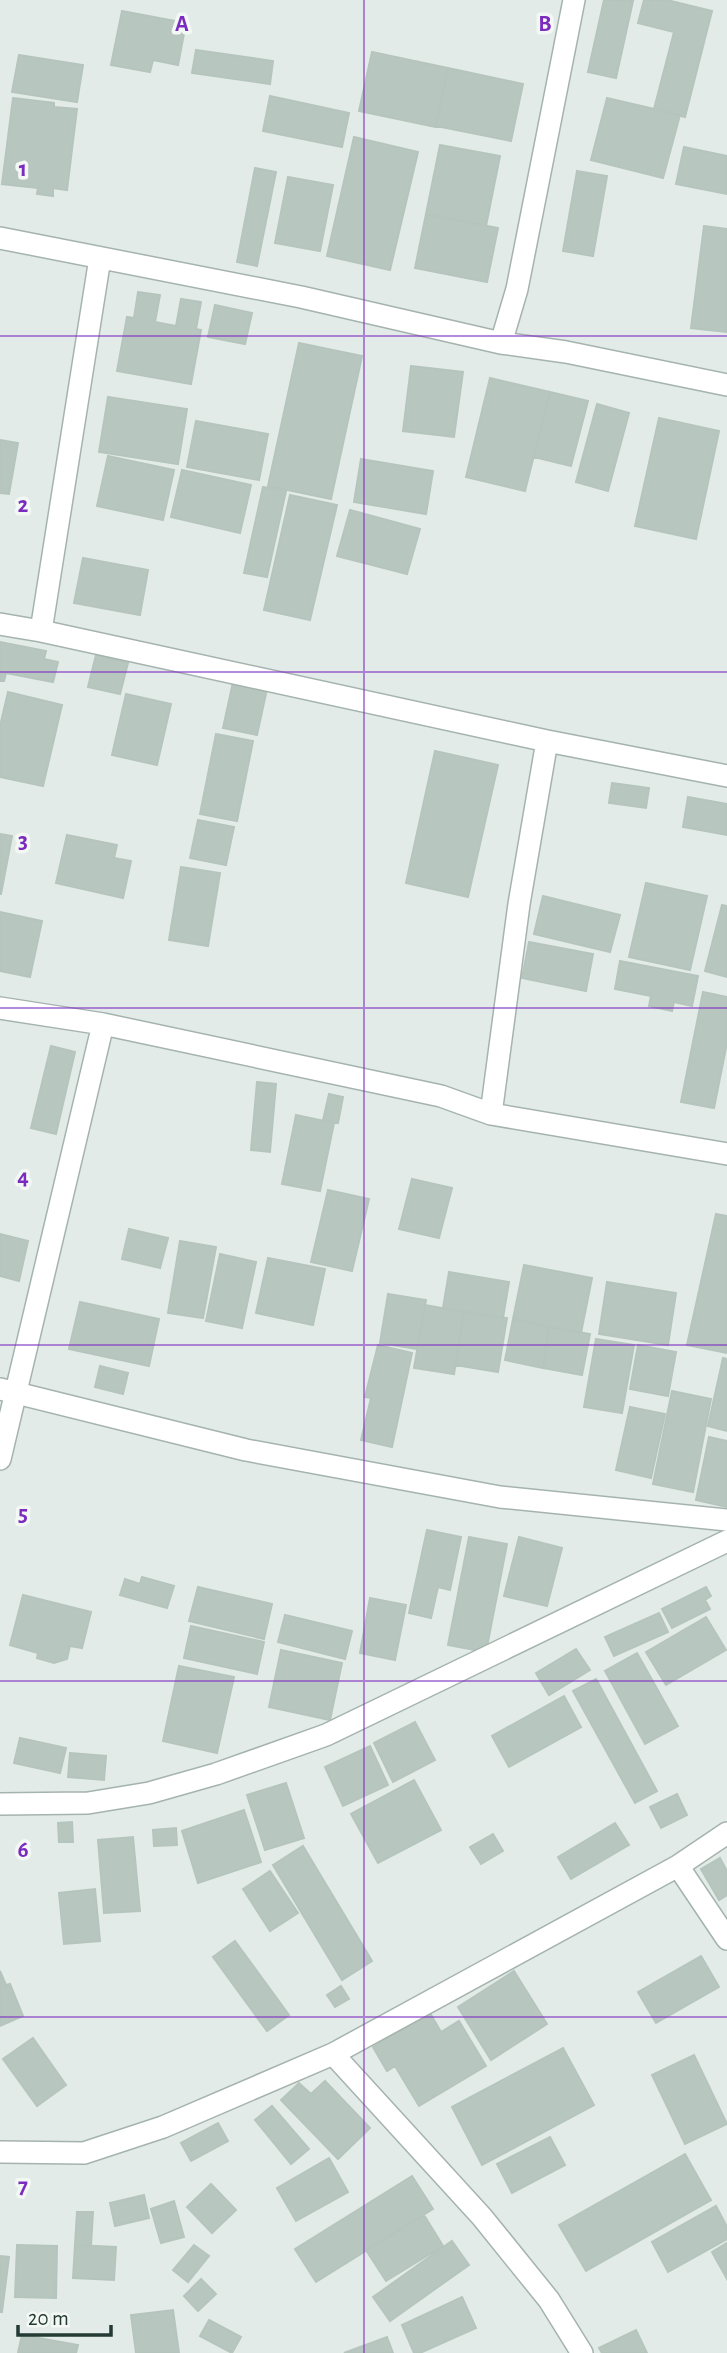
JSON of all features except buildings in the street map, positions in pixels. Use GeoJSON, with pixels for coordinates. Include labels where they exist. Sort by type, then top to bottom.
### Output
{"type":"FeatureCollection","features":[{"type":"Feature","properties":{"kind":"street"},"geometry":{"type":"LineString","coordinates":[[502,343],[517,289],[574,0]]}},
{"type":"Feature","properties":{"kind":"street"},"geometry":{"type":"LineString","coordinates":[[0,239],[300,297],[502,343],[566,352],[727,385]]}},
{"type":"Feature","properties":{"kind":"street"},"geometry":{"type":"LineString","coordinates":[[41,631],[100,258]]}},
{"type":"Feature","properties":{"kind":"street"},"geometry":{"type":"LineString","coordinates":[[0,624],[547,741],[727,776]]}},
{"type":"Feature","properties":{"kind":"street"},"geometry":{"type":"LineString","coordinates":[[491,1114],[519,904],[547,741]]}},
{"type":"Feature","properties":{"kind":"street"},"geometry":{"type":"LineString","coordinates":[[0,1008],[103,1024],[441,1096],[491,1114],[727,1154]]}},
{"type":"Feature","properties":{"kind":"street"},"geometry":{"type":"LineString","coordinates":[[0,1460],[8,1390],[103,1024]]}},
{"type":"Feature","properties":{"kind":"street"},"geometry":{"type":"LineString","coordinates":[[8,1390],[246,1450],[500,1497],[727,1520]]}},
{"type":"Feature","properties":{"kind":"street"},"geometry":{"type":"LineString","coordinates":[[0,1804],[88,1804],[149,1793],[241,1766],[326,1735],[727,1541]]}},
{"type":"Feature","properties":{"kind":"street"},"geometry":{"type":"LineString","coordinates":[[0,2152],[84,2153],[163,2127],[333,2054],[678,1866],[727,1833]]}},
{"type":"Feature","properties":{"kind":"street"},"geometry":{"type":"LineString","coordinates":[[678,1866],[727,1939]]}},
{"type":"Feature","properties":{"kind":"street"},"geometry":{"type":"LineString","coordinates":[[333,2054],[482,2217],[550,2300],[582,2353]]}}]}
